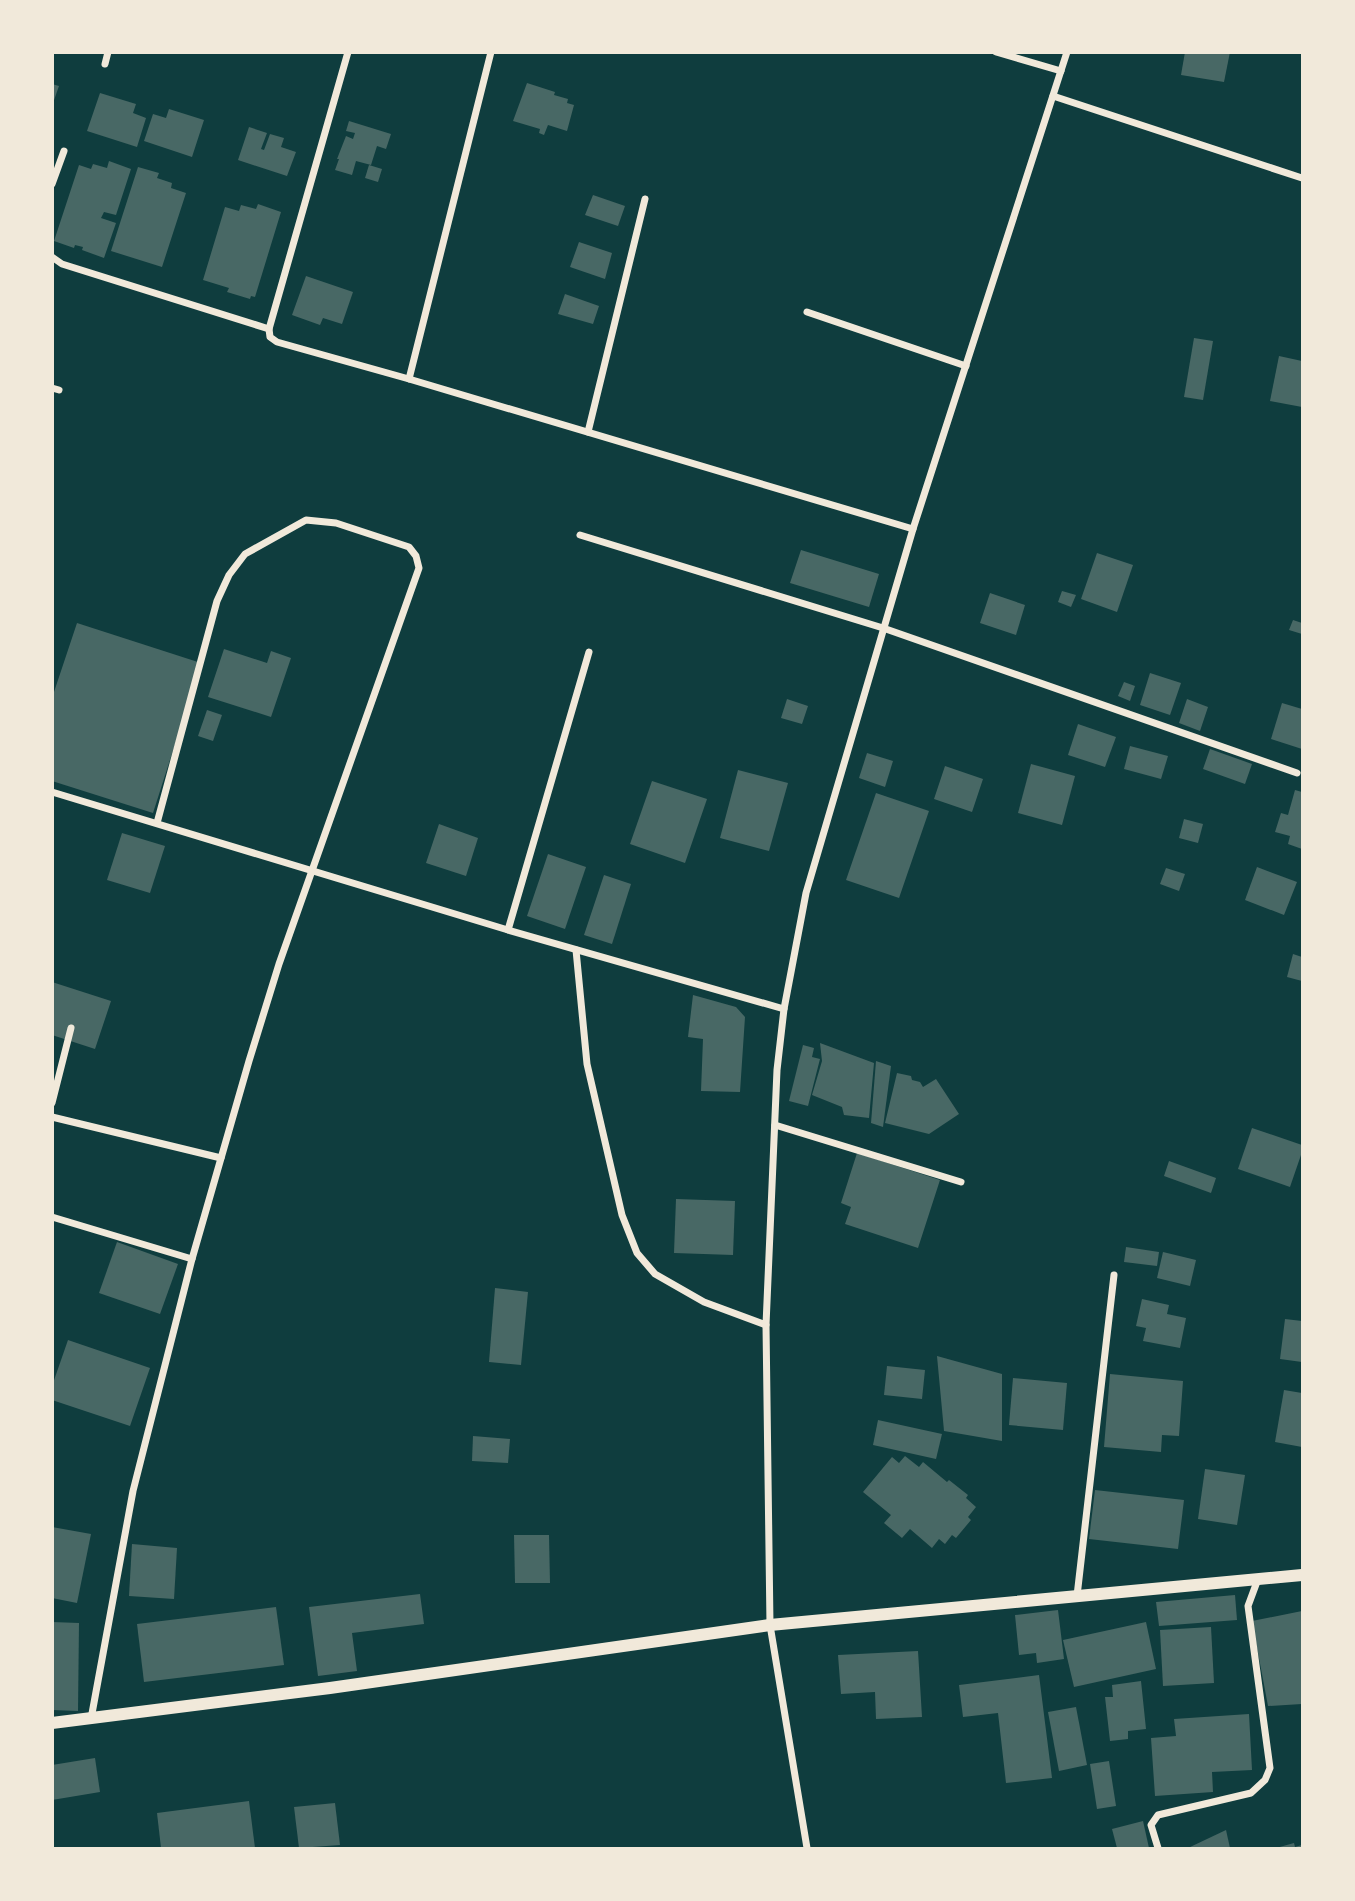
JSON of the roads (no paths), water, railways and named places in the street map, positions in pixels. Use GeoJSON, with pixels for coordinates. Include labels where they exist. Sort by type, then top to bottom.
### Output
{"type":"FeatureCollection","features":[{"type":"Feature","properties":{"kind":"street"},"geometry":{"type":"LineString","coordinates":[[104,64],[108,52]]}},
{"type":"Feature","properties":{"kind":"street"},"geometry":{"type":"LineString","coordinates":[[348,52],[268,329],[270,337],[277,342],[912,529]]}},
{"type":"Feature","properties":{"kind":"street"},"geometry":{"type":"LineString","coordinates":[[409,379],[491,52]]}},
{"type":"Feature","properties":{"kind":"street"},"geometry":{"type":"LineString","coordinates":[[996,52],[1061,71]]}},
{"type":"Feature","properties":{"kind":"street"},"geometry":{"type":"LineString","coordinates":[[807,1849],[770,1625],[766,1325],[775,1125],[784,1009],[806,892],[912,529],[1067,52]]}},
{"type":"Feature","properties":{"kind":"street"},"geometry":{"type":"LineString","coordinates":[[1053,96],[1303,178]]}},
{"type":"Feature","properties":{"kind":"street"},"geometry":{"type":"LineString","coordinates":[[52,184],[65,151]]}},
{"type":"Feature","properties":{"kind":"street"},"geometry":{"type":"LineString","coordinates":[[588,432],[645,200]]}},
{"type":"Feature","properties":{"kind":"street"},"geometry":{"type":"LineString","coordinates":[[52,257],[62,264],[268,329]]}},
{"type":"Feature","properties":{"kind":"street"},"geometry":{"type":"LineString","coordinates":[[807,312],[966,366]]}},
{"type":"Feature","properties":{"kind":"street"},"geometry":{"type":"LineString","coordinates":[[91,1719],[133,1490],[192,1259],[279,964],[419,568],[409,547],[336,523],[306,520],[245,554],[229,575],[217,601],[157,823]]}},
{"type":"Feature","properties":{"kind":"street"},"geometry":{"type":"LineString","coordinates":[[580,535],[883,628],[1297,773]]}},
{"type":"Feature","properties":{"kind":"street"},"geometry":{"type":"LineString","coordinates":[[508,930],[589,652]]}},
{"type":"Feature","properties":{"kind":"street"},"geometry":{"type":"LineString","coordinates":[[52,792],[508,930],[784,1009]]}},
{"type":"Feature","properties":{"kind":"street"},"geometry":{"type":"LineString","coordinates":[[576,950],[587,1064],[622,1214],[637,1253],[655,1274],[704,1302],[766,1325]]}},
{"type":"Feature","properties":{"kind":"street"},"geometry":{"type":"LineString","coordinates":[[52,1102],[71,1028]]}},
{"type":"Feature","properties":{"kind":"street"},"geometry":{"type":"LineString","coordinates":[[52,1117],[221,1158]]}},
{"type":"Feature","properties":{"kind":"street"},"geometry":{"type":"LineString","coordinates":[[775,1125],[961,1182]]}},
{"type":"Feature","properties":{"kind":"street"},"geometry":{"type":"LineString","coordinates":[[52,1217],[192,1259]]}},
{"type":"Feature","properties":{"kind":"street"},"geometry":{"type":"LineString","coordinates":[[1077,1596],[1114,1275]]}},
{"type":"Feature","properties":{"kind":"street"},"geometry":{"type":"LineString","coordinates":[[52,1723],[330,1688],[770,1625],[1303,1575]]}},
{"type":"Feature","properties":{"kind":"street"},"geometry":{"type":"LineString","coordinates":[[1158,1849],[1151,1825],[1158,1815],[1251,1793],[1265,1780],[1270,1768],[1248,1606],[1258,1579]]}}]}
